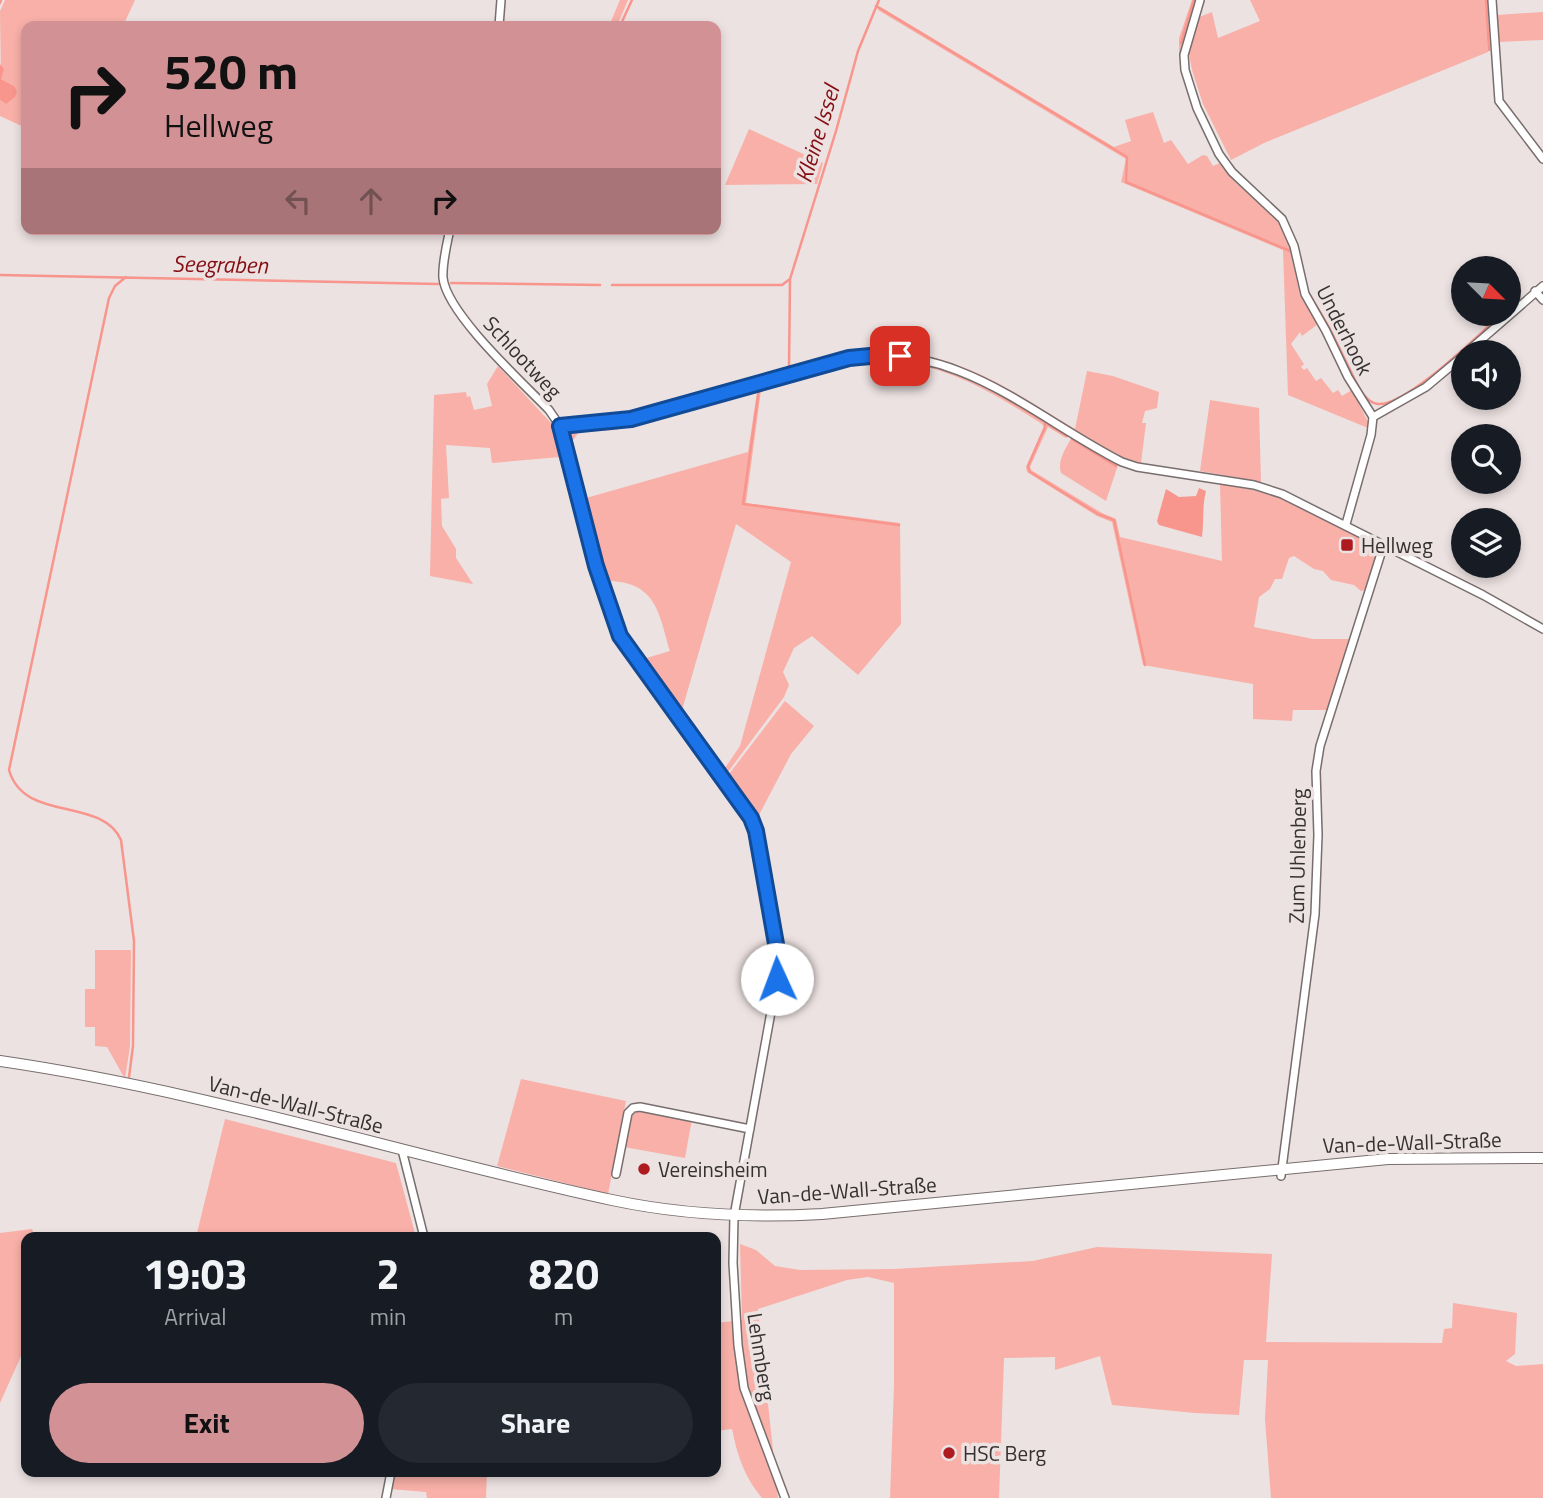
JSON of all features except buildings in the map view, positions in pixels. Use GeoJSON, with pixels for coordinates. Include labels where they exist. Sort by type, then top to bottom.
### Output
{"type":"FeatureCollection","features":[{"type":"Feature","properties":{"kind":"main road","name":"Van-de-Wall-Straße"},"geometry":{"type":"LineString","coordinates":[[0,1061],[159,1091],[627,1203],[734,1216],[822,1214],[1281,1172],[1413,1157],[1543,1158]]}},
{"type":"Feature","properties":{"kind":"street"},"geometry":{"type":"LineString","coordinates":[[499,21],[501,0]]}},
{"type":"Feature","properties":{"kind":"street","name":"Underhook"},"geometry":{"type":"LineString","coordinates":[[1200,0],[1185,49],[1184,63],[1197,108],[1219,154],[1232,172],[1282,219],[1294,246],[1305,294],[1348,377],[1373,417]]}},
{"type":"Feature","properties":{"kind":"street"},"geometry":{"type":"LineString","coordinates":[[1492,0],[1499,101],[1543,159]]}},
{"type":"Feature","properties":{"kind":"street","name":"Schlootweg"},"geometry":{"type":"LineString","coordinates":[[449,235],[443,278],[448,294],[465,320],[549,410],[560,426],[596,566],[620,636],[742,802],[756,831],[776,944],[777,979],[734,1216]]}},
{"type":"Feature","properties":{"kind":"street"},"geometry":{"type":"LineString","coordinates":[[1480,340],[1543,286]]}},
{"type":"Feature","properties":{"kind":"street"},"geometry":{"type":"LineString","coordinates":[[1535,291],[1543,300]]}},
{"type":"Feature","properties":{"kind":"street"},"geometry":{"type":"LineString","coordinates":[[560,426],[631,419],[849,358],[881,355],[933,362],[985,381],[1122,462],[1137,467],[1254,485],[1282,494],[1483,594],[1543,629]]}},
{"type":"Feature","properties":{"kind":"street"},"geometry":{"type":"LineString","coordinates":[[1346,524],[1371,435],[1373,417],[1426,387],[1451,366]]}},
{"type":"Feature","properties":{"kind":"street","name":"Zum Uhlenberg"},"geometry":{"type":"LineString","coordinates":[[1281,1172],[1315,914],[1318,835],[1316,771],[1320,746],[1384,544]]}},
{"type":"Feature","properties":{"kind":"street"},"geometry":{"type":"LineString","coordinates":[[616,1174],[628,1113],[633,1108],[640,1107],[750,1129]]}},
{"type":"Feature","properties":{"kind":"street"},"geometry":{"type":"LineString","coordinates":[[402,1150],[423,1232]]}},
{"type":"Feature","properties":{"kind":"street","name":"Lehmberg"},"geometry":{"type":"LineString","coordinates":[[734,1216],[733,1263],[737,1332],[744,1388],[786,1498]]}},
{"type":"Feature","properties":{"kind":"street"},"geometry":{"type":"LineString","coordinates":[[386,1498],[390,1477]]}},
{"type":"Feature","properties":{"kind":"shaded area"},"geometry":{"type":"Polygon","coordinates":[[[5,0],[135,0],[125,21],[21,21],[21,126],[0,116],[0,100],[6,104],[14,86],[1,79],[0,11],[5,0]]]}},
{"type":"Feature","properties":{"kind":"shaded area"},"geometry":{"type":"Polygon","coordinates":[[[620,0],[628,0],[619,21],[611,21],[620,0]]]}},
{"type":"Feature","properties":{"kind":"shaded area"},"geometry":{"type":"Polygon","coordinates":[[[1192,0],[1196,0],[1179,56],[1179,38],[1192,0]]]}},
{"type":"Feature","properties":{"kind":"shaded area"},"geometry":{"type":"Polygon","coordinates":[[[1250,0],[1485,0],[1488,52],[1264,143],[1231,160],[1203,104],[1188,48],[1197,18],[1212,12],[1218,38],[1260,21],[1250,0]]]}},
{"type":"Feature","properties":{"kind":"shaded area"},"geometry":{"type":"Polygon","coordinates":[[[879,6],[1114,147],[1131,141],[1125,120],[1153,112],[1164,143],[1171,140],[1188,164],[1203,155],[1207,156],[1213,166],[1220,163],[1236,183],[1276,217],[1290,248],[1300,295],[1318,324],[1302,336],[1300,332],[1291,344],[1304,364],[1301,367],[1304,370],[1307,368],[1316,381],[1321,378],[1333,393],[1338,390],[1342,396],[1352,390],[1369,424],[1368,428],[1288,395],[1283,250],[1121,182],[1126,159],[878,10],[879,6]]]}},
{"type":"Feature","properties":{"kind":"shaded area"},"geometry":{"type":"Polygon","coordinates":[[[1543,12],[1543,40],[1498,42],[1497,15],[1543,12]]]}},
{"type":"Feature","properties":{"kind":"shaded area"},"geometry":{"type":"Polygon","coordinates":[[[0,64],[4,69],[1,79],[14,86],[17,91],[15,97],[6,104],[0,100],[0,64]]]}},
{"type":"Feature","properties":{"kind":"shaded area"},"geometry":{"type":"Polygon","coordinates":[[[749,129],[823,163],[817,184],[725,185],[749,129]]]}},
{"type":"Feature","properties":{"kind":"shaded area"},"geometry":{"type":"Polygon","coordinates":[[[883,349],[938,359],[984,376],[1075,429],[1087,371],[1113,376],[1159,392],[1157,408],[1145,411],[1141,463],[1137,465],[1123,461],[1001,387],[968,371],[934,360],[899,353],[865,353],[823,361],[756,381],[753,379],[833,356],[883,349]]]}},
{"type":"Feature","properties":{"kind":"shaded area"},"geometry":{"type":"Polygon","coordinates":[[[880,357],[932,364],[982,382],[1068,434],[1066,438],[1048,427],[1031,470],[1116,519],[1120,537],[1222,561],[1220,484],[1278,497],[1377,547],[1378,554],[1367,590],[1361,591],[1354,585],[1331,580],[1323,571],[1314,569],[1294,556],[1289,558],[1282,579],[1275,579],[1270,589],[1259,597],[1254,627],[1313,639],[1352,639],[1329,710],[1293,710],[1292,721],[1253,719],[1253,684],[1143,665],[1112,522],[1097,516],[1027,472],[1026,467],[1044,427],[1042,424],[981,388],[937,370],[915,364],[866,362],[826,370],[761,390],[746,503],[900,523],[901,624],[858,675],[812,636],[794,648],[783,672],[789,685],[784,697],[728,772],[725,768],[740,746],[791,562],[736,524],[682,710],[643,659],[670,651],[654,603],[638,588],[610,581],[616,605],[612,606],[566,436],[581,427],[615,426],[851,361],[880,357]],[[757,392],[615,430],[579,432],[571,443],[586,498],[748,452],[757,392]]]}},
{"type":"Feature","properties":{"kind":"shaded area"},"geometry":{"type":"Polygon","coordinates":[[[498,366],[551,423],[560,457],[492,463],[490,448],[446,445],[449,498],[441,499],[442,526],[456,549],[456,558],[473,584],[430,576],[434,395],[466,392],[474,410],[492,406],[487,384],[498,366]]]}},
{"type":"Feature","properties":{"kind":"shaded area"},"geometry":{"type":"Polygon","coordinates":[[[1210,400],[1259,408],[1261,482],[1200,471],[1210,400]]]}},
{"type":"Feature","properties":{"kind":"shaded area"},"geometry":{"type":"Polygon","coordinates":[[[1072,437],[1139,472],[1118,465],[1106,501],[1061,473],[1061,459],[1072,437]]]}},
{"type":"Feature","properties":{"kind":"shaded area"},"geometry":{"type":"Polygon","coordinates":[[[1199,488],[1206,491],[1202,537],[1159,525],[1157,521],[1166,489],[1179,497],[1196,496],[1199,488]]]}},
{"type":"Feature","properties":{"kind":"shaded area"},"geometry":{"type":"Polygon","coordinates":[[[785,701],[814,726],[791,754],[759,815],[729,774],[785,701]]]}},
{"type":"Feature","properties":{"kind":"shaded area"},"geometry":{"type":"Polygon","coordinates":[[[95,950],[131,950],[130,1046],[125,1079],[107,1047],[95,1046],[95,1027],[85,1027],[85,989],[95,989],[95,950]]]}},
{"type":"Feature","properties":{"kind":"shaded area"},"geometry":{"type":"Polygon","coordinates":[[[521,1079],[626,1101],[608,1194],[497,1166],[521,1079]]]}},
{"type":"Feature","properties":{"kind":"shaded area"},"geometry":{"type":"Polygon","coordinates":[[[638,1110],[692,1119],[685,1158],[624,1147],[631,1117],[638,1110]]]}},
{"type":"Feature","properties":{"kind":"shaded area"},"geometry":{"type":"Polygon","coordinates":[[[225,1119],[396,1163],[415,1232],[197,1232],[225,1119]]]}},
{"type":"Feature","properties":{"kind":"shaded area"},"geometry":{"type":"Polygon","coordinates":[[[32,1229],[33,1232],[21,1232],[21,1356],[0,1403],[0,1233],[32,1229]]]}},
{"type":"Feature","properties":{"kind":"shaded area"},"geometry":{"type":"Polygon","coordinates":[[[740,1244],[756,1250],[775,1266],[800,1270],[894,1269],[1033,1261],[1097,1247],[1272,1254],[1266,1342],[1442,1343],[1444,1329],[1452,1328],[1453,1303],[1517,1313],[1515,1354],[1506,1361],[1516,1366],[1543,1364],[1543,1498],[1271,1498],[1265,1419],[1268,1360],[1244,1360],[1239,1415],[1112,1405],[1100,1356],[1055,1370],[1055,1357],[1004,1358],[999,1498],[890,1498],[894,1283],[868,1277],[847,1280],[758,1309],[778,1498],[762,1498],[742,1466],[732,1429],[721,1430],[721,1322],[742,1320],[740,1244]]]}},
{"type":"Feature","properties":{"kind":"shaded area"},"geometry":{"type":"Polygon","coordinates":[[[394,1477],[487,1477],[486,1498],[427,1498],[426,1492],[390,1489],[394,1477]]]}},
{"type":"Feature","properties":{"kind":"waterway"},"geometry":{"type":"LineString","coordinates":[[622,21],[632,0]]}},
{"type":"Feature","properties":{"kind":"waterway","name":"Kleine Issel"},"geometry":{"type":"LineString","coordinates":[[789,369],[790,279],[858,51],[879,0]]}},
{"type":"Feature","properties":{"kind":"waterway"},"geometry":{"type":"LineString","coordinates":[[1181,43],[1194,0]]}},
{"type":"Feature","properties":{"kind":"waterway"},"geometry":{"type":"LineString","coordinates":[[1486,0],[1489,50]]}},
{"type":"Feature","properties":{"kind":"waterway"},"geometry":{"type":"LineString","coordinates":[[876,6],[1127,157],[1126,182],[1290,251]]}},
{"type":"Feature","properties":{"kind":"waterway","name":"Seegraben"},"geometry":{"type":"LineString","coordinates":[[0,275],[438,284]]}},
{"type":"Feature","properties":{"kind":"waterway"},"geometry":{"type":"LineString","coordinates":[[126,277],[115,286],[109,298],[9,770],[17,786],[30,797],[97,818],[111,827],[121,840],[134,941],[133,1046],[129,1077]]}},
{"type":"Feature","properties":{"kind":"waterway","name":"Seegraben"},"geometry":{"type":"LineString","coordinates":[[612,285],[782,285],[790,279]]}},
{"type":"Feature","properties":{"kind":"waterway","name":"Seegraben"},"geometry":{"type":"LineString","coordinates":[[451,283],[600,285]]}},
{"type":"Feature","properties":{"kind":"waterway"},"geometry":{"type":"LineString","coordinates":[[1308,292],[1330,329],[1361,392],[1370,401],[1378,404],[1390,402],[1420,384],[1489,326]]}},
{"type":"Feature","properties":{"kind":"waterway"},"geometry":{"type":"LineString","coordinates":[[882,360],[934,367]]}},
{"type":"Feature","properties":{"kind":"waterway"},"geometry":{"type":"LineString","coordinates":[[573,432],[614,428],[652,419],[864,361]]}},
{"type":"Feature","properties":{"kind":"waterway"},"geometry":{"type":"LineString","coordinates":[[989,388],[1045,422],[1028,466],[1030,472],[1098,514],[1114,520],[1145,665]]}},
{"type":"Feature","properties":{"kind":"waterway"},"geometry":{"type":"LineString","coordinates":[[759,389],[743,504],[899,525]]}},
{"type":"Feature","properties":{"kind":"waterway"},"geometry":{"type":"LineString","coordinates":[[1046,423],[1067,436]]}},
{"type":"Feature","properties":{"kind":"waterway"},"geometry":{"type":"LineString","coordinates":[[569,436],[614,605]]}},
{"type":"Feature","properties":{"kind":"waterway"},"geometry":{"type":"LineString","coordinates":[[1072,439],[1116,466]]}},
{"type":"Feature","properties":{"kind":"waterway"},"geometry":{"type":"LineString","coordinates":[[658,682],[725,772]]}},
{"type":"Feature","properties":{"kind":"waterway"},"geometry":{"type":"LineString","coordinates":[[728,776],[757,815]]}},
{"type":"Feature","properties":{"kind":"place","name":"Hellweg"},"geometry":{"type":"Point","coordinates":[1347,545]}},
{"type":"Feature","properties":{"kind":"place","name":"Vereinsheim"},"geometry":{"type":"Point","coordinates":[644,1169]}},
{"type":"Feature","properties":{"kind":"place","name":"HSC Berg"},"geometry":{"type":"Point","coordinates":[949,1453]}},
{"type":"Feature","properties":{"kind":"route"},"geometry":{"type":"LineString","coordinates":[[777,979],[776,944],[756,831],[751,818],[620,636],[596,566],[560,426],[631,419],[849,358],[900,356]]}}]}
